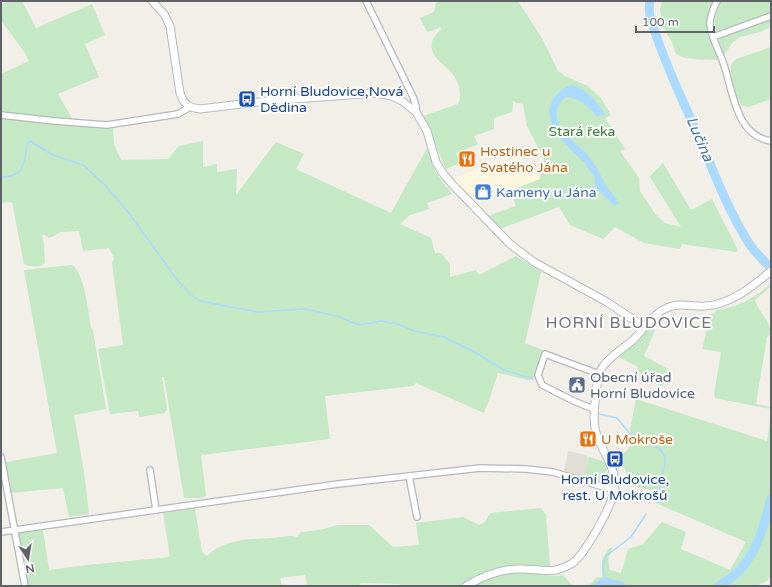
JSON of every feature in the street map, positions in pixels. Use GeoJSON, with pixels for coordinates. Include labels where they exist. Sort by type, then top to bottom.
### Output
{"type":"FeatureCollection","features":[{"type":"Feature","properties":{"kind":"street"},"geometry":{"type":"LineString","coordinates":[[152,1],[164,14],[170,26],[180,93],[182,100],[190,107],[200,108],[382,93],[392,96],[402,101],[416,112],[427,131],[436,162],[442,172],[502,236],[528,258],[608,302],[637,322],[641,330]]}},
{"type":"Feature","properties":{"kind":"street"},"geometry":{"type":"LineString","coordinates":[[366,1],[412,97],[416,106],[416,112]]}},
{"type":"Feature","properties":{"kind":"street"},"geometry":{"type":"LineString","coordinates":[[717,1],[712,12],[710,26],[724,65],[737,111],[749,130],[762,139],[771,141]]}},
{"type":"Feature","properties":{"kind":"street"},"geometry":{"type":"LineString","coordinates":[[713,37],[771,16]]}},
{"type":"Feature","properties":{"kind":"street"},"geometry":{"type":"LineString","coordinates":[[1,115],[55,121],[120,124],[178,114],[190,107]]}},
{"type":"Feature","properties":{"kind":"street"},"geometry":{"type":"LineString","coordinates":[[466,586],[488,575],[508,570],[555,570],[570,565],[579,557],[591,539],[610,503],[614,490],[615,480],[612,468],[597,435],[595,427],[595,409],[599,374],[608,360],[632,341],[654,316],[670,307],[678,305],[704,306],[717,304],[732,298],[756,283],[771,271]]}},
{"type":"Feature","properties":{"kind":"street"},"geometry":{"type":"LineString","coordinates":[[595,409],[581,405],[542,385],[538,375],[545,354],[599,374]]}},
{"type":"Feature","properties":{"kind":"street"},"geometry":{"type":"LineString","coordinates":[[1,457],[25,586]]}},
{"type":"Feature","properties":{"kind":"street"},"geometry":{"type":"LineString","coordinates":[[1,532],[338,484],[480,468],[526,469],[553,472],[614,490]]}},
{"type":"Feature","properties":{"kind":"street"},"geometry":{"type":"LineString","coordinates":[[150,470],[156,510]]}},
{"type":"Feature","properties":{"kind":"street"},"geometry":{"type":"LineString","coordinates":[[410,476],[417,517]]}},
{"type":"Feature","properties":{"kind":"shaded area"},"geometry":{"type":"Polygon","coordinates":[[[514,153],[540,179],[476,203],[451,180],[514,153]]]}},
{"type":"Feature","properties":{"kind":"shaded area"},"geometry":{"type":"Polygon","coordinates":[[[568,451],[587,455],[587,457],[592,459],[604,461],[609,482],[606,484],[564,473],[568,451]]]}},
{"type":"Feature","properties":{"kind":"green space"},"geometry":{"type":"Polygon","coordinates":[[[9,1],[22,1],[36,28],[92,4],[105,35],[85,44],[99,77],[58,94],[73,120],[1,111],[1,74],[29,61],[25,53],[1,20],[1,5],[9,1]]]}},
{"type":"Feature","properties":{"kind":"green space","name":"Stará řeka"},"geometry":{"type":"Polygon","coordinates":[[[440,1],[518,1],[543,40],[558,71],[565,76],[588,86],[601,98],[611,115],[605,118],[625,149],[620,151],[639,178],[640,191],[656,215],[665,223],[681,227],[650,177],[663,163],[691,210],[712,199],[738,250],[737,252],[682,244],[680,249],[644,243],[615,227],[603,239],[570,225],[559,207],[500,229],[488,216],[516,206],[510,191],[540,179],[544,159],[527,126],[523,104],[513,102],[512,112],[494,118],[494,129],[474,136],[478,144],[456,153],[460,163],[446,169],[423,116],[458,104],[460,96],[456,79],[437,59],[433,51],[433,40],[441,29],[440,27],[427,32],[420,18],[434,12],[436,3],[440,1]]]}},
{"type":"Feature","properties":{"kind":"green space"},"geometry":{"type":"Polygon","coordinates":[[[662,1],[713,1],[709,17],[708,33],[717,53],[717,60],[691,59],[676,54],[672,42],[662,23],[660,9],[662,1]]]}},
{"type":"Feature","properties":{"kind":"green space"},"geometry":{"type":"Polygon","coordinates":[[[721,1],[771,1],[771,14],[716,31],[715,19],[721,1]]]}},
{"type":"Feature","properties":{"kind":"green space"},"geometry":{"type":"Polygon","coordinates":[[[771,19],[771,27],[760,32],[740,37],[733,42],[724,55],[719,41],[720,37],[771,19]]]}},
{"type":"Feature","properties":{"kind":"green space"},"geometry":{"type":"Polygon","coordinates":[[[771,47],[771,99],[749,107],[743,106],[738,99],[734,87],[731,74],[731,65],[736,59],[771,47]]]}},
{"type":"Feature","properties":{"kind":"green space"},"geometry":{"type":"Polygon","coordinates":[[[1,117],[113,126],[114,144],[121,160],[168,159],[179,146],[203,141],[203,167],[217,164],[217,172],[237,169],[236,195],[276,142],[304,154],[296,169],[391,213],[427,148],[436,173],[452,194],[427,203],[429,209],[410,215],[400,224],[431,238],[435,253],[441,253],[450,264],[450,277],[476,270],[479,275],[516,256],[541,272],[525,343],[545,351],[534,379],[528,380],[498,373],[484,413],[416,383],[413,386],[325,396],[330,439],[201,455],[206,496],[200,498],[184,498],[164,377],[162,377],[167,409],[165,413],[139,417],[138,411],[110,414],[98,349],[123,345],[112,263],[114,258],[109,248],[83,251],[79,231],[60,232],[49,238],[43,235],[45,263],[40,266],[29,266],[24,264],[12,202],[1,203],[1,117]]]}},
{"type":"Feature","properties":{"kind":"green space"},"geometry":{"type":"Polygon","coordinates":[[[72,265],[80,276],[83,285],[93,331],[106,409],[74,415],[84,472],[89,514],[69,517],[63,488],[10,493],[6,462],[57,453],[24,270],[72,265]]]}},
{"type":"Feature","properties":{"kind":"green space"},"geometry":{"type":"Polygon","coordinates":[[[771,283],[771,286],[755,300],[769,325],[771,334],[767,337],[756,404],[771,407],[771,409],[715,398],[714,395],[721,352],[702,349],[711,314],[715,313],[716,310],[732,307],[746,301],[771,283]]]}},
{"type":"Feature","properties":{"kind":"green space"},"geometry":{"type":"Polygon","coordinates":[[[651,328],[655,330],[644,356],[667,368],[668,374],[663,386],[641,380],[638,367],[617,356],[635,343],[646,331],[651,328]]]}},
{"type":"Feature","properties":{"kind":"green space"},"geometry":{"type":"Polygon","coordinates":[[[636,399],[767,441],[771,414],[771,574],[767,581],[756,586],[589,586],[596,578],[602,577],[602,560],[608,549],[613,547],[608,560],[610,570],[621,573],[628,549],[643,544],[662,522],[686,532],[681,549],[730,570],[746,542],[658,504],[660,493],[626,483],[626,472],[621,457],[633,443],[630,429],[636,399]]]}},
{"type":"Feature","properties":{"kind":"green space"},"geometry":{"type":"Polygon","coordinates":[[[589,457],[605,462],[609,482],[606,484],[584,478],[589,457]]]}},
{"type":"Feature","properties":{"kind":"green space"},"geometry":{"type":"Polygon","coordinates":[[[541,508],[546,515],[550,566],[519,566],[499,568],[480,574],[471,579],[500,574],[534,573],[554,576],[563,575],[573,586],[401,586],[399,584],[361,583],[357,586],[307,586],[305,575],[280,578],[282,586],[28,586],[18,536],[19,533],[43,530],[49,570],[170,557],[163,513],[195,509],[202,552],[207,556],[214,550],[229,543],[288,536],[297,537],[301,532],[320,530],[338,525],[369,525],[393,547],[419,545],[416,523],[463,517],[479,525],[485,522],[490,513],[541,508]]]}},
{"type":"Feature","properties":{"kind":"water"},"geometry":{"type":"Polygon","coordinates":[[[572,85],[591,97],[599,105],[605,115],[597,116],[580,101],[571,97],[566,97],[558,106],[557,118],[559,124],[567,135],[586,153],[593,162],[609,190],[619,203],[614,206],[598,190],[594,182],[595,177],[585,163],[563,141],[552,124],[550,106],[555,97],[562,90],[572,85]]]}},
{"type":"Feature","properties":{"kind":"waterway","name":"Lučina"},"geometry":{"type":"LineString","coordinates":[[650,1],[650,16],[660,47],[721,190],[749,244],[771,268]]}},
{"type":"Feature","properties":{"kind":"waterway"},"geometry":{"type":"LineString","coordinates":[[1,177],[15,175],[19,172],[24,163],[27,144],[30,141],[53,155],[83,165],[106,186],[129,213],[178,281],[191,295],[200,301],[257,312],[305,309],[337,316],[359,325],[381,321],[398,324],[414,331],[444,337],[473,351],[504,370],[534,379]]}},
{"type":"Feature","properties":{"kind":"waterway"},"geometry":{"type":"LineString","coordinates":[[599,414],[617,418],[631,435],[660,449],[665,457],[665,462],[657,503]]}},
{"type":"Feature","properties":{"kind":"waterway","name":"Lučina"},"geometry":{"type":"LineString","coordinates":[[719,586],[737,573],[750,557],[759,539],[771,499]]}},
{"type":"Feature","properties":{"kind":"waterway"},"geometry":{"type":"LineString","coordinates":[[605,582],[603,566],[606,556],[631,537],[646,514]]}},
{"type":"Feature","properties":{"kind":"waterway","name":"Lučina"},"geometry":{"type":"LineString","coordinates":[[598,586],[605,582],[621,586]]}},
{"type":"Feature","properties":{"kind":"place","name":"Horní Bludovice,Nová Dědina"},"geometry":{"type":"Point","coordinates":[247,99]}},
{"type":"Feature","properties":{"kind":"place","name":"Hostinec u Svatého Jána"},"geometry":{"type":"Point","coordinates":[467,159]}},
{"type":"Feature","properties":{"kind":"place","name":"Kameny u Jána"},"geometry":{"type":"Point","coordinates":[483,192]}},
{"type":"Feature","properties":{"kind":"place","name":"Obecní úřad Horní Bludovice"},"geometry":{"type":"Point","coordinates":[577,385]}},
{"type":"Feature","properties":{"kind":"place","name":"U Mokroše"},"geometry":{"type":"Point","coordinates":[588,439]}},
{"type":"Feature","properties":{"kind":"place","name":"Horní Bludovice, rest. U Mokrošů"},"geometry":{"type":"Point","coordinates":[615,459]}},
{"type":"Feature","properties":{"kind":"district","name":"HORNÍ BLUDOVICE"},"geometry":{"type":"Point","coordinates":[629,323]}}]}
